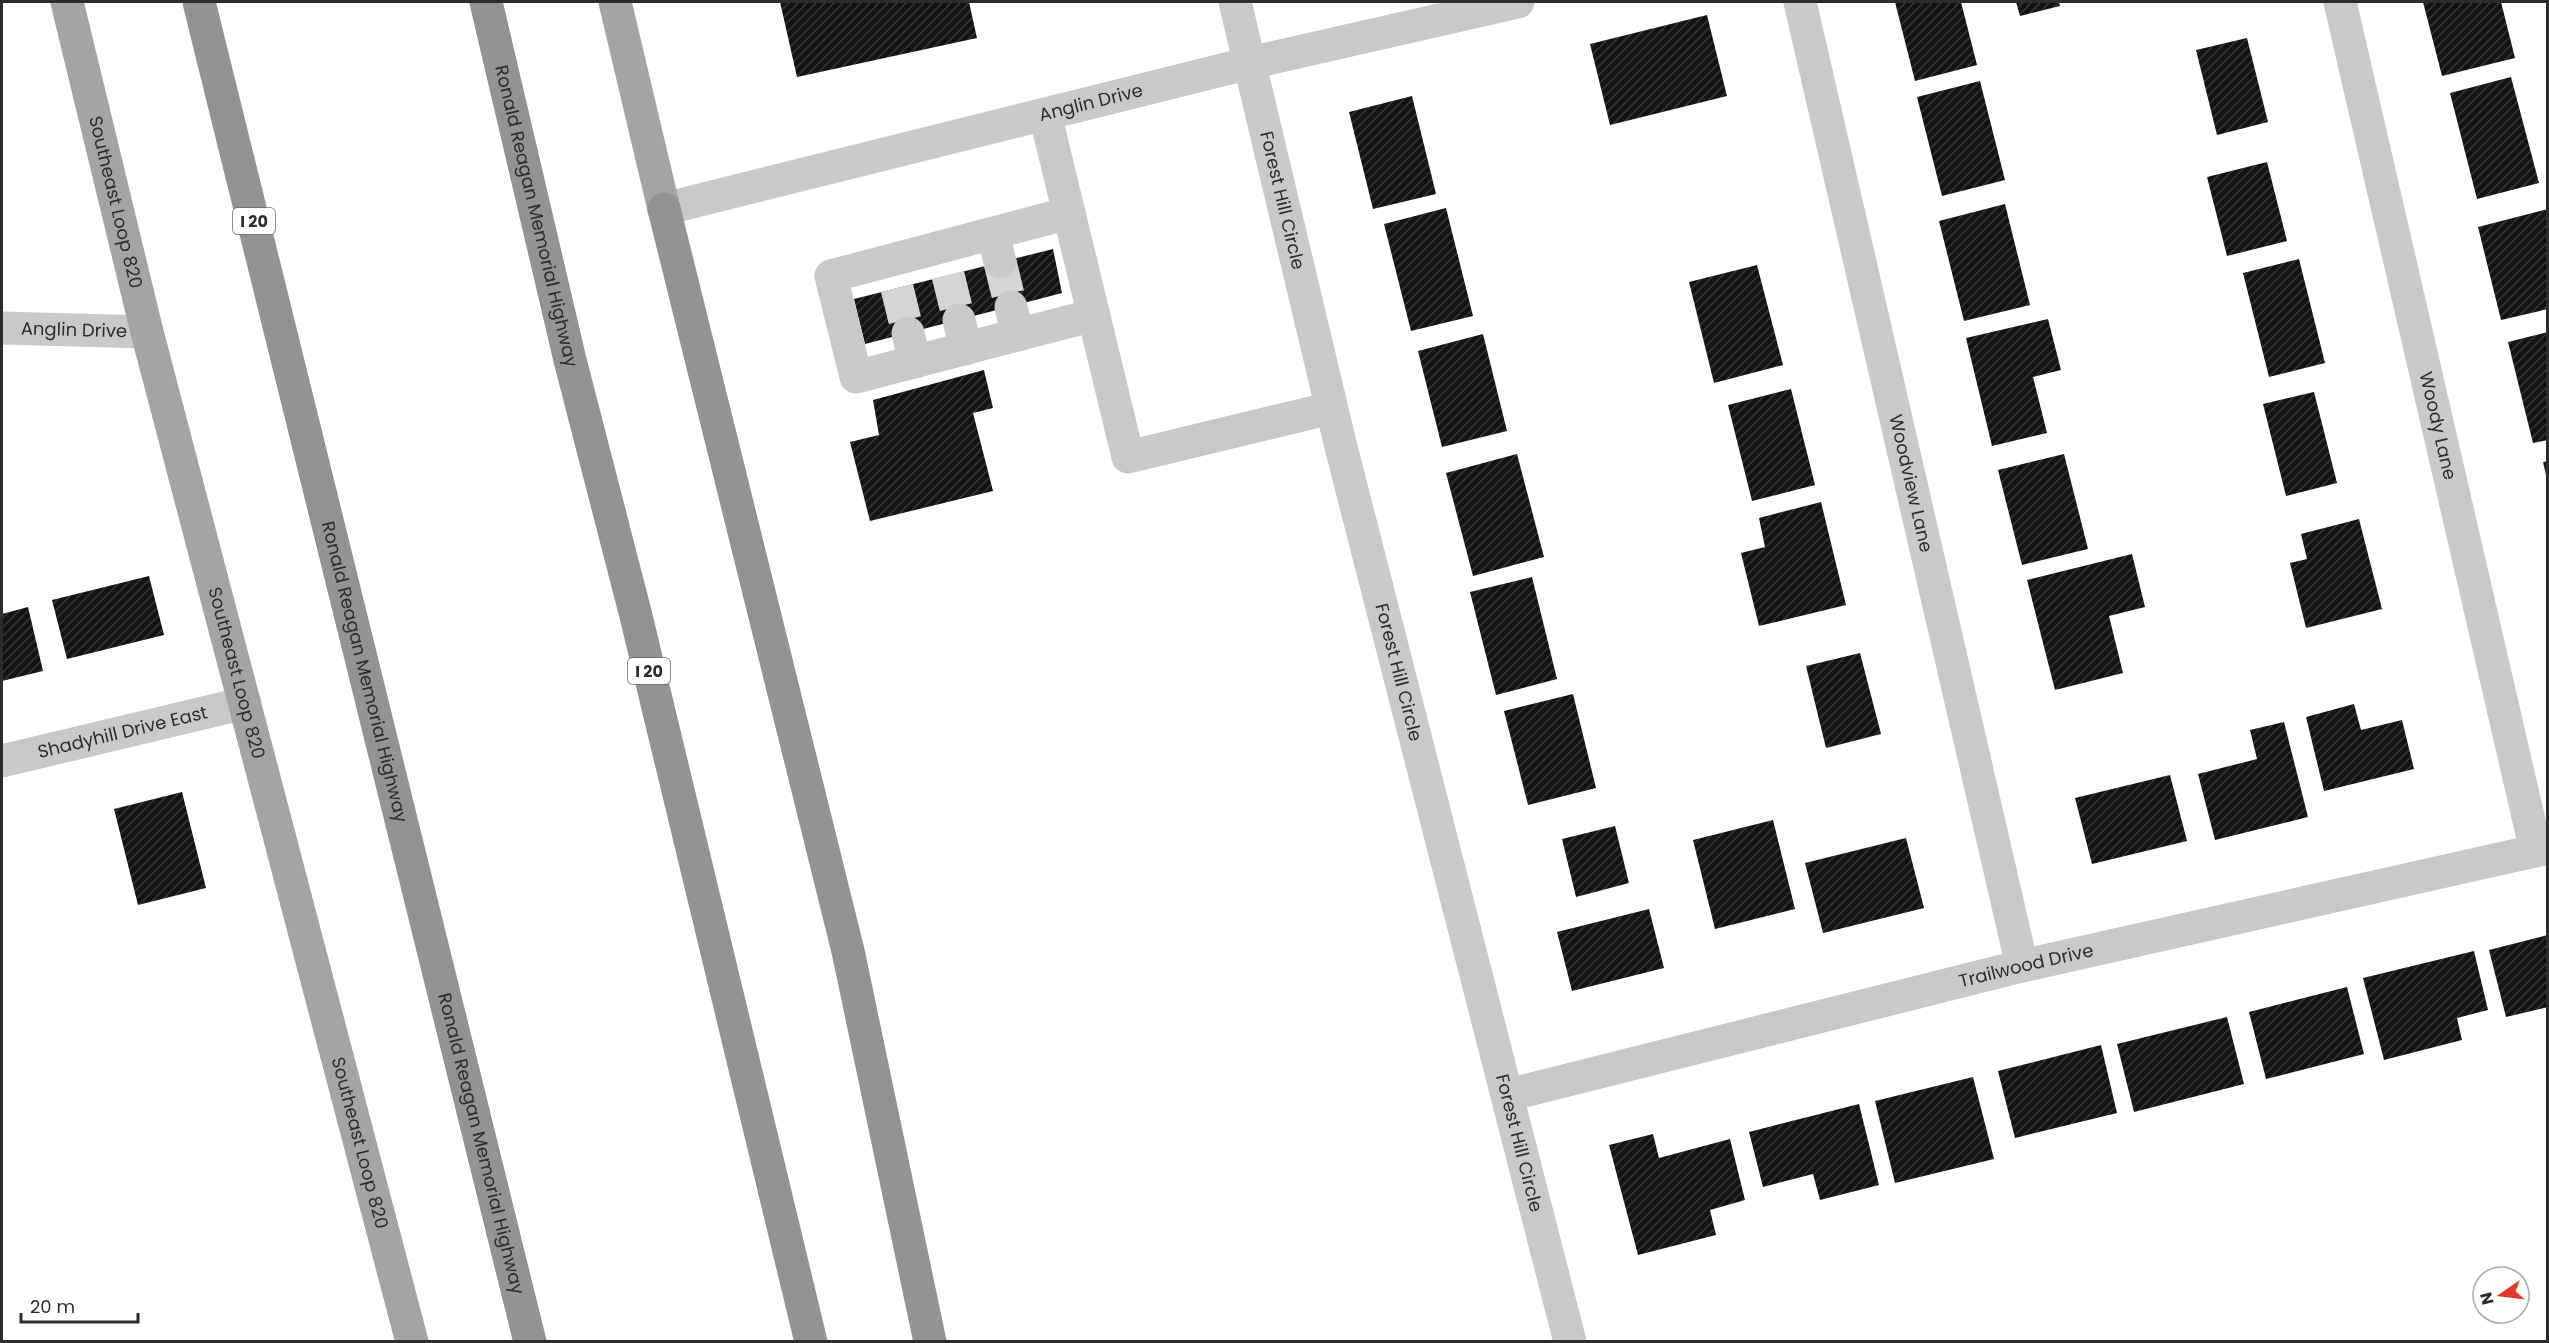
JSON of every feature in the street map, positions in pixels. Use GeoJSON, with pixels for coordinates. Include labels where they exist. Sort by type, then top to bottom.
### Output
{"type":"FeatureCollection","features":[{"type":"Feature","properties":{"kind":"highway","name":"Ronald Reagan Memorial Highway"},"geometry":{"type":"LineString","coordinates":[[199,2],[530,1341]]}},
{"type":"Feature","properties":{"kind":"highway","name":"Ronald Reagan Memorial Highway"},"geometry":{"type":"LineString","coordinates":[[486,2],[570,360],[638,624],[811,1341]]}},
{"type":"Feature","properties":{"kind":"highway"},"geometry":{"type":"LineString","coordinates":[[664,209],[848,951],[930,1341]]}},
{"type":"Feature","properties":{"kind":"main road","name":"Southeast Loop 820"},"geometry":{"type":"LineString","coordinates":[[67,2],[147,332],[412,1341]]}},
{"type":"Feature","properties":{"kind":"main road"},"geometry":{"type":"LineString","coordinates":[[615,2],[664,209]]}},
{"type":"Feature","properties":{"kind":"street","name":"Forest Hill Circle"},"geometry":{"type":"LineString","coordinates":[[1235,2],[1332,408],[1570,1341]]}},
{"type":"Feature","properties":{"kind":"street","name":"Anglin Drive"},"geometry":{"type":"LineString","coordinates":[[664,209],[1250,63],[1518,2]]}},
{"type":"Feature","properties":{"kind":"street","name":"Woodview Lane"},"geometry":{"type":"LineString","coordinates":[[1800,2],[2022,966]]}},
{"type":"Feature","properties":{"kind":"street","name":"Woody Lane"},"geometry":{"type":"LineString","coordinates":[[2340,2],[2542,850]]}},
{"type":"Feature","properties":{"kind":"street"},"geometry":{"type":"LineString","coordinates":[[1045,114],[1128,457],[1332,408]]}},
{"type":"Feature","properties":{"kind":"street"},"geometry":{"type":"LineString","coordinates":[[1069,213],[996,248],[894,274],[831,276],[856,377],[912,347],[1014,321],[1094,315]]}},
{"type":"Feature","properties":{"kind":"street","name":"Anglin Drive"},"geometry":{"type":"LineString","coordinates":[[2,328],[147,332]]}},
{"type":"Feature","properties":{"kind":"street","name":"Shadyhill Drive East"},"geometry":{"type":"LineString","coordinates":[[2,761],[245,703]]}},
{"type":"Feature","properties":{"kind":"street","name":"Trailwood Drive"},"geometry":{"type":"LineString","coordinates":[[1508,1095],[2022,966],[2542,850]]}},
{"type":"Feature","properties":{"kind":"building"},"geometry":{"type":"Polygon","coordinates":[[[780,2],[969,2],[977,38],[797,77],[780,2]]]}},
{"type":"Feature","properties":{"kind":"building"},"geometry":{"type":"Polygon","coordinates":[[[1895,2],[1961,2],[1977,65],[1915,81],[1895,2]]]}},
{"type":"Feature","properties":{"kind":"building"},"geometry":{"type":"Polygon","coordinates":[[[2016,2],[2059,2],[2060,6],[2020,16],[2016,2]]]}},
{"type":"Feature","properties":{"kind":"building"},"geometry":{"type":"Polygon","coordinates":[[[2423,2],[2501,2],[2515,58],[2442,76],[2423,2]]]}},
{"type":"Feature","properties":{"kind":"building"},"geometry":{"type":"Polygon","coordinates":[[[1707,15],[1727,96],[1610,125],[1590,44],[1707,15]]]}},
{"type":"Feature","properties":{"kind":"building"},"geometry":{"type":"Polygon","coordinates":[[[2247,38],[2268,122],[2217,135],[2196,50],[2247,38]]]}},
{"type":"Feature","properties":{"kind":"building"},"geometry":{"type":"Polygon","coordinates":[[[2511,77],[2539,183],[2477,199],[2450,93],[2511,77]]]}},
{"type":"Feature","properties":{"kind":"building"},"geometry":{"type":"Polygon","coordinates":[[[1980,81],[2005,180],[1942,196],[1917,97],[1980,81]]]}},
{"type":"Feature","properties":{"kind":"building"},"geometry":{"type":"Polygon","coordinates":[[[1412,96],[1436,194],[1373,209],[1349,112],[1412,96]]]}},
{"type":"Feature","properties":{"kind":"building"},"geometry":{"type":"Polygon","coordinates":[[[2267,162],[2287,241],[2227,256],[2207,177],[2267,162]]]}},
{"type":"Feature","properties":{"kind":"building"},"geometry":{"type":"Polygon","coordinates":[[[2005,204],[2030,305],[1964,321],[1939,221],[2005,204]]]}},
{"type":"Feature","properties":{"kind":"building"},"geometry":{"type":"Polygon","coordinates":[[[1446,208],[1473,316],[1411,331],[1384,224],[1446,208]]]}},
{"type":"Feature","properties":{"kind":"building"},"geometry":{"type":"Polygon","coordinates":[[[2548,209],[2548,309],[2501,320],[2478,227],[2548,209]]]}},
{"type":"Feature","properties":{"kind":"building"},"geometry":{"type":"Polygon","coordinates":[[[1053,249],[1062,293],[865,344],[854,299],[1053,249]]]}},
{"type":"Feature","properties":{"kind":"building"},"geometry":{"type":"Polygon","coordinates":[[[2299,259],[2325,363],[2269,377],[2243,273],[2299,259]]]}},
{"type":"Feature","properties":{"kind":"building"},"geometry":{"type":"Polygon","coordinates":[[[1757,265],[1783,365],[1714,383],[1689,282],[1757,265]]]}},
{"type":"Feature","properties":{"kind":"building"},"geometry":{"type":"Polygon","coordinates":[[[2048,319],[2061,370],[2033,377],[2047,433],[1992,446],[1966,338],[2048,319]]]}},
{"type":"Feature","properties":{"kind":"building"},"geometry":{"type":"Polygon","coordinates":[[[2548,332],[2548,440],[2533,443],[2508,342],[2548,332]]]}},
{"type":"Feature","properties":{"kind":"building"},"geometry":{"type":"Polygon","coordinates":[[[1483,334],[1507,431],[1442,447],[1418,351],[1483,334]]]}},
{"type":"Feature","properties":{"kind":"building"},"geometry":{"type":"Polygon","coordinates":[[[984,370],[993,408],[973,413],[993,491],[870,521],[850,442],[879,435],[873,400],[984,370]]]}},
{"type":"Feature","properties":{"kind":"building"},"geometry":{"type":"Polygon","coordinates":[[[1791,389],[1815,485],[1752,501],[1728,405],[1791,389]]]}},
{"type":"Feature","properties":{"kind":"building"},"geometry":{"type":"Polygon","coordinates":[[[2314,392],[2337,483],[2286,496],[2263,404],[2314,392]]]}},
{"type":"Feature","properties":{"kind":"building"},"geometry":{"type":"Polygon","coordinates":[[[1517,454],[1544,557],[1473,576],[1446,473],[1517,454]]]}},
{"type":"Feature","properties":{"kind":"building"},"geometry":{"type":"Polygon","coordinates":[[[2064,454],[2088,549],[2022,565],[1998,470],[2064,454]]]}},
{"type":"Feature","properties":{"kind":"building"},"geometry":{"type":"Polygon","coordinates":[[[2548,461],[2548,479],[2547,479],[2543,462],[2548,461]]]}},
{"type":"Feature","properties":{"kind":"building"},"geometry":{"type":"Polygon","coordinates":[[[1821,502],[1846,605],[1759,626],[1741,553],[1765,547],[1759,518],[1821,502]]]}},
{"type":"Feature","properties":{"kind":"building"},"geometry":{"type":"Polygon","coordinates":[[[2359,519],[2382,609],[2306,628],[2290,563],[2307,559],[2301,534],[2359,519]]]}},
{"type":"Feature","properties":{"kind":"building"},"geometry":{"type":"Polygon","coordinates":[[[2132,554],[2145,607],[2109,616],[2123,673],[2055,690],[2027,580],[2132,554]]]}},
{"type":"Feature","properties":{"kind":"building"},"geometry":{"type":"Polygon","coordinates":[[[149,576],[164,635],[67,659],[52,600],[149,576]]]}},
{"type":"Feature","properties":{"kind":"building"},"geometry":{"type":"Polygon","coordinates":[[[1532,577],[1557,679],[1496,695],[1470,592],[1532,577]]]}},
{"type":"Feature","properties":{"kind":"building"},"geometry":{"type":"Polygon","coordinates":[[[28,607],[43,671],[2,681],[2,614],[28,607]]]}},
{"type":"Feature","properties":{"kind":"building"},"geometry":{"type":"Polygon","coordinates":[[[1860,653],[1881,734],[1826,748],[1806,666],[1860,653]]]}},
{"type":"Feature","properties":{"kind":"building"},"geometry":{"type":"Polygon","coordinates":[[[1573,694],[1596,788],[1528,805],[1504,711],[1573,694]]]}},
{"type":"Feature","properties":{"kind":"building"},"geometry":{"type":"Polygon","coordinates":[[[2354,704],[2361,730],[2402,720],[2414,769],[2324,791],[2306,717],[2354,704]]]}},
{"type":"Feature","properties":{"kind":"building"},"geometry":{"type":"Polygon","coordinates":[[[2284,722],[2308,817],[2215,840],[2198,774],[2257,759],[2250,730],[2284,722]]]}},
{"type":"Feature","properties":{"kind":"building"},"geometry":{"type":"Polygon","coordinates":[[[2170,775],[2187,841],[2092,864],[2075,798],[2170,775]]]}},
{"type":"Feature","properties":{"kind":"building"},"geometry":{"type":"Polygon","coordinates":[[[182,792],[206,888],[138,905],[114,809],[182,792]]]}},
{"type":"Feature","properties":{"kind":"building"},"geometry":{"type":"Polygon","coordinates":[[[1773,820],[1795,909],[1715,929],[1693,840],[1773,820]]]}},
{"type":"Feature","properties":{"kind":"building"},"geometry":{"type":"Polygon","coordinates":[[[1615,826],[1629,883],[1576,897],[1562,839],[1615,826]]]}},
{"type":"Feature","properties":{"kind":"building"},"geometry":{"type":"Polygon","coordinates":[[[1906,838],[1924,908],[1823,933],[1805,863],[1906,838]]]}},
{"type":"Feature","properties":{"kind":"building"},"geometry":{"type":"Polygon","coordinates":[[[1649,909],[1664,968],[1572,991],[1557,932],[1649,909]]]}},
{"type":"Feature","properties":{"kind":"building"},"geometry":{"type":"Polygon","coordinates":[[[2548,935],[2548,1007],[2506,1017],[2489,950],[2548,935]]]}},
{"type":"Feature","properties":{"kind":"building"},"geometry":{"type":"Polygon","coordinates":[[[2474,951],[2488,1010],[2457,1018],[2462,1040],[2384,1060],[2363,978],[2474,951]]]}},
{"type":"Feature","properties":{"kind":"building"},"geometry":{"type":"Polygon","coordinates":[[[2347,987],[2364,1054],[2266,1079],[2249,1012],[2347,987]]]}},
{"type":"Feature","properties":{"kind":"building"},"geometry":{"type":"Polygon","coordinates":[[[2227,1017],[2244,1084],[2134,1112],[2117,1044],[2227,1017]]]}},
{"type":"Feature","properties":{"kind":"building"},"geometry":{"type":"Polygon","coordinates":[[[2101,1045],[2117,1113],[2015,1138],[1998,1071],[2101,1045]]]}},
{"type":"Feature","properties":{"kind":"building"},"geometry":{"type":"Polygon","coordinates":[[[1973,1077],[1994,1159],[1895,1183],[1875,1101],[1973,1077]]]}},
{"type":"Feature","properties":{"kind":"building"},"geometry":{"type":"Polygon","coordinates":[[[1859,1104],[1879,1185],[1820,1200],[1813,1174],[1763,1187],[1749,1132],[1859,1104]]]}},
{"type":"Feature","properties":{"kind":"building"},"geometry":{"type":"Polygon","coordinates":[[[1653,1134],[1659,1158],[1730,1139],[1745,1200],[1710,1210],[1716,1235],[1638,1255],[1609,1145],[1653,1134]]]}},
{"type":"Feature","properties":{"kind":"tunnel"},"geometry":{"type":"LineString","coordinates":[[1000,262],[1011,307]]}},
{"type":"Feature","properties":{"kind":"tunnel"},"geometry":{"type":"LineString","coordinates":[[948,275],[959,320]]}},
{"type":"Feature","properties":{"kind":"tunnel"},"geometry":{"type":"LineString","coordinates":[[897,288],[908,333]]}}]}
